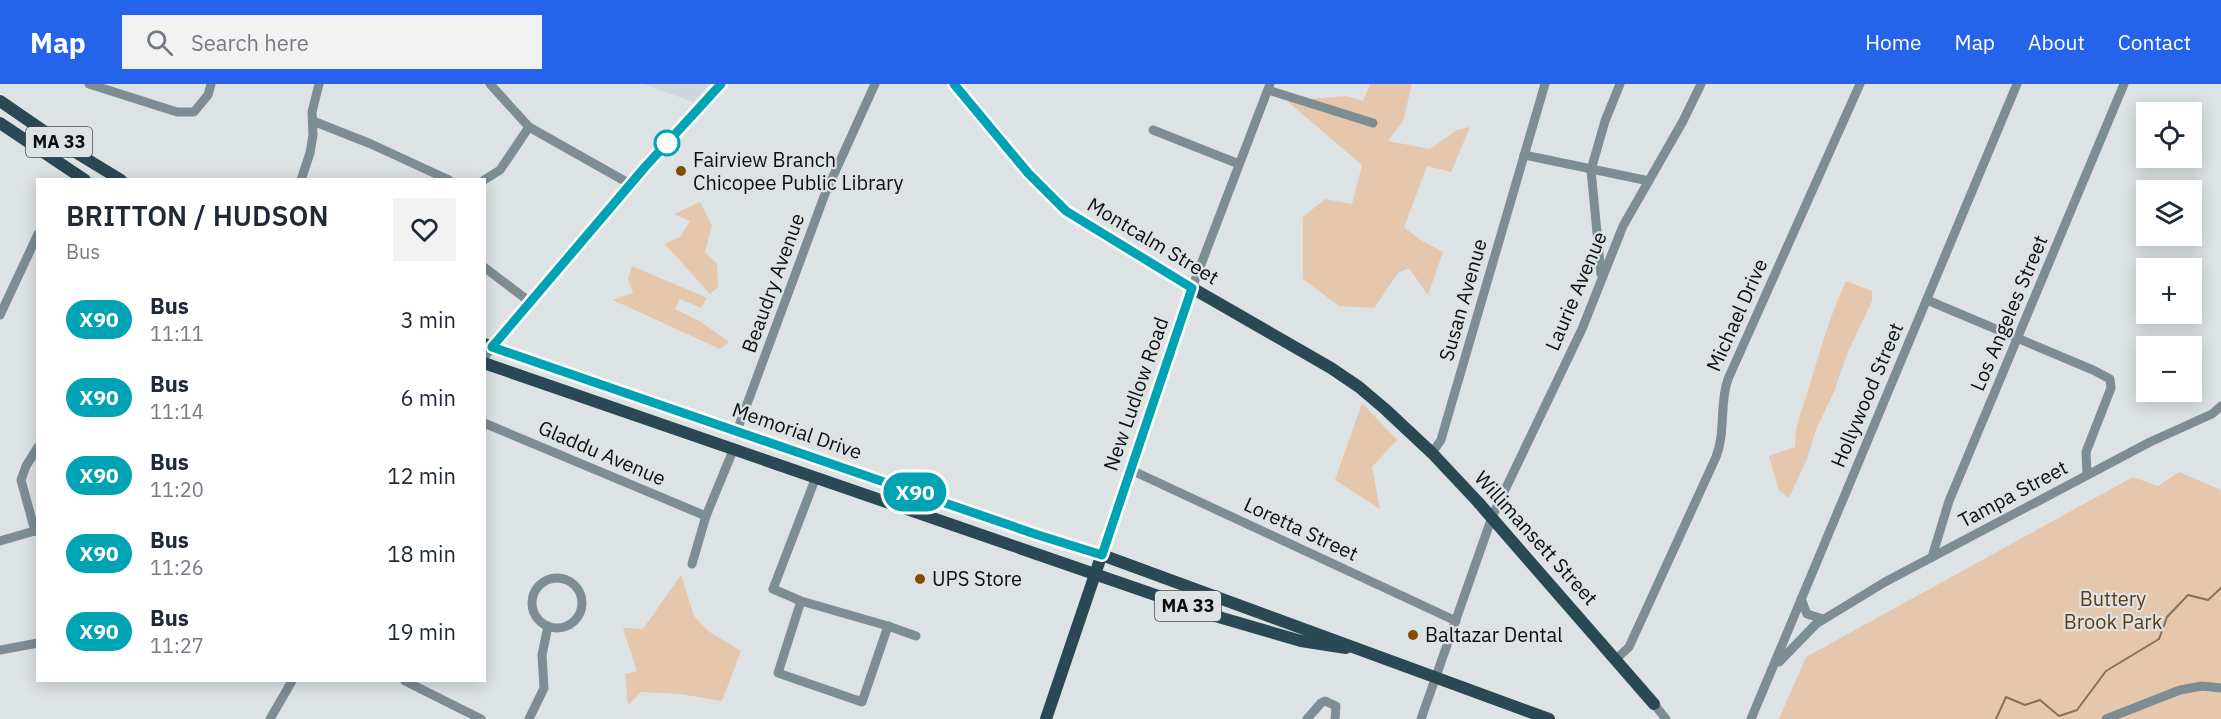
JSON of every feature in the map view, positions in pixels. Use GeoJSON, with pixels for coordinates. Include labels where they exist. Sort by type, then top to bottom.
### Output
{"type":"FeatureCollection","features":[{"type":"Feature","properties":{"kind":"main road","name":"Montcalm Street"},"geometry":{"type":"LineString","coordinates":[[954,84],[996,136],[1061,206],[1081,221],[1192,288],[1330,368],[1366,393]]}},
{"type":"Feature","properties":{"kind":"main road","name":"MA 33"},"geometry":{"type":"LineString","coordinates":[[0,101],[118,178]]}},
{"type":"Feature","properties":{"kind":"main road","name":"MA 33"},"geometry":{"type":"LineString","coordinates":[[0,123],[68,175]]}},
{"type":"Feature","properties":{"kind":"main road","name":"New Ludlow Road"},"geometry":{"type":"LineString","coordinates":[[1046,719],[1192,288]]}},
{"type":"Feature","properties":{"kind":"main road","name":"Memorial Drive"},"geometry":{"type":"LineString","coordinates":[[488,346],[1102,555],[1549,719]]}},
{"type":"Feature","properties":{"kind":"main road","name":"Memorial Drive"},"geometry":{"type":"LineString","coordinates":[[486,364],[1095,572],[1222,618],[1328,646],[1367,651]]}},
{"type":"Feature","properties":{"kind":"main road","name":"Willimansett Street"},"geometry":{"type":"LineString","coordinates":[[1366,393],[1432,453],[1492,517],[1654,704]]}},
{"type":"Feature","properties":{"kind":"street"},"geometry":{"type":"LineString","coordinates":[[89,84],[177,112],[194,112],[208,95],[211,84]]}},
{"type":"Feature","properties":{"kind":"street"},"geometry":{"type":"LineString","coordinates":[[302,178],[310,153],[312,112],[319,84]]}},
{"type":"Feature","properties":{"kind":"street"},"geometry":{"type":"LineString","coordinates":[[490,84],[529,127],[630,184]]}},
{"type":"Feature","properties":{"kind":"street"},"geometry":{"type":"LineString","coordinates":[[488,346],[530,302],[630,184],[721,84]]}},
{"type":"Feature","properties":{"kind":"street","name":"Beaudry Avenue"},"geometry":{"type":"LineString","coordinates":[[737,431],[825,194],[875,84]]}},
{"type":"Feature","properties":{"kind":"street","name":"Susan Avenue"},"geometry":{"type":"LineString","coordinates":[[1432,453],[1443,433],[1545,84]]}},
{"type":"Feature","properties":{"kind":"street"},"geometry":{"type":"LineString","coordinates":[[1601,280],[1591,170],[1605,121],[1620,84]]}},
{"type":"Feature","properties":{"kind":"street","name":"Laurie Avenue"},"geometry":{"type":"LineString","coordinates":[[1421,719],[1492,517],[1582,329],[1623,226],[1701,84]]}},
{"type":"Feature","properties":{"kind":"street","name":"Michael Drive"},"geometry":{"type":"LineString","coordinates":[[1616,659],[1629,647],[1716,457],[1721,441],[1724,397],[1728,379],[1860,84]]}},
{"type":"Feature","properties":{"kind":"street","name":"Hollywood Street"},"geometry":{"type":"LineString","coordinates":[[1751,719],[2017,84]]}},
{"type":"Feature","properties":{"kind":"street","name":"Los Angeles Street"},"geometry":{"type":"LineString","coordinates":[[1932,557],[1949,501],[2124,84]]}},
{"type":"Feature","properties":{"kind":"street"},"geometry":{"type":"LineString","coordinates":[[1269,87],[1373,123]]}},
{"type":"Feature","properties":{"kind":"street","name":"New Ludlow Road"},"geometry":{"type":"LineString","coordinates":[[1192,288],[1269,87]]}},
{"type":"Feature","properties":{"kind":"street"},"geometry":{"type":"LineString","coordinates":[[313,122],[371,144],[445,178]]}},
{"type":"Feature","properties":{"kind":"street"},"geometry":{"type":"LineString","coordinates":[[486,179],[500,170],[529,127]]}},
{"type":"Feature","properties":{"kind":"street"},"geometry":{"type":"LineString","coordinates":[[1153,130],[1239,164]]}},
{"type":"Feature","properties":{"kind":"street"},"geometry":{"type":"LineString","coordinates":[[1524,155],[1649,181]]}},
{"type":"Feature","properties":{"kind":"street"},"geometry":{"type":"LineString","coordinates":[[0,315],[36,238]]}},
{"type":"Feature","properties":{"kind":"street"},"geometry":{"type":"LineString","coordinates":[[486,269],[530,302]]}},
{"type":"Feature","properties":{"kind":"street"},"geometry":{"type":"LineString","coordinates":[[1928,300],[2108,377],[2111,382],[2106,402],[2086,452],[2087,475]]}},
{"type":"Feature","properties":{"kind":"street","name":"Tampa Street"},"geometry":{"type":"LineString","coordinates":[[1769,678],[1787,652],[1823,619],[1885,582],[2150,442],[2212,414],[2221,406]]}},
{"type":"Feature","properties":{"kind":"street","name":"Gladdu Avenue"},"geometry":{"type":"LineString","coordinates":[[486,424],[706,516]]}},
{"type":"Feature","properties":{"kind":"street"},"geometry":{"type":"LineString","coordinates":[[692,564],[706,516],[734,448]]}},
{"type":"Feature","properties":{"kind":"street"},"geometry":{"type":"LineString","coordinates":[[0,541],[36,531],[21,480],[26,466],[36,450]]}},
{"type":"Feature","properties":{"kind":"street","name":"Loretta Street"},"geometry":{"type":"LineString","coordinates":[[1131,470],[1456,621]]}},
{"type":"Feature","properties":{"kind":"street"},"geometry":{"type":"LineString","coordinates":[[816,477],[773,589],[801,601],[916,636]]}},
{"type":"Feature","properties":{"kind":"street"},"geometry":{"type":"LineString","coordinates":[[565,579],[579,592],[582,602],[580,611],[575,620],[567,625],[558,628],[548,626],[534,613],[533,594],[546,580],[565,579]]}},
{"type":"Feature","properties":{"kind":"street"},"geometry":{"type":"LineString","coordinates":[[1801,599],[1807,614],[1823,619]]}},
{"type":"Feature","properties":{"kind":"street"},"geometry":{"type":"LineString","coordinates":[[801,601],[778,673],[861,702],[888,626]]}},
{"type":"Feature","properties":{"kind":"street"},"geometry":{"type":"LineString","coordinates":[[529,719],[544,688],[542,655],[548,626]]}},
{"type":"Feature","properties":{"kind":"street"},"geometry":{"type":"LineString","coordinates":[[0,650],[36,643]]}},
{"type":"Feature","properties":{"kind":"street"},"geometry":{"type":"LineString","coordinates":[[270,719],[291,682]]}},
{"type":"Feature","properties":{"kind":"street"},"geometry":{"type":"LineString","coordinates":[[407,682],[481,719]]}},
{"type":"Feature","properties":{"kind":"street"},"geometry":{"type":"LineString","coordinates":[[2106,719],[2180,690],[2202,686],[2221,688]]}},
{"type":"Feature","properties":{"kind":"street"},"geometry":{"type":"LineString","coordinates":[[1307,719],[1325,701],[1335,706],[1335,719]]}},
{"type":"Feature","properties":{"kind":"street","name":"Willimansett Street"},"geometry":{"type":"LineString","coordinates":[[1654,704],[1666,719]]}},
{"type":"Feature","properties":{"kind":"shaded area"},"geometry":{"type":"Polygon","coordinates":[[[644,84],[710,84],[693,102],[644,84]]]}},
{"type":"Feature","properties":{"kind":"green space"},"geometry":{"type":"Polygon","coordinates":[[[1370,84],[1412,84],[1403,121],[1388,141],[1430,149],[1457,130],[1470,127],[1451,172],[1427,166],[1404,227],[1419,239],[1443,252],[1428,295],[1409,268],[1398,273],[1374,308],[1339,306],[1303,279],[1303,217],[1325,199],[1352,204],[1362,165],[1287,101],[1346,96],[1363,101],[1370,84]]]}},
{"type":"Feature","properties":{"kind":"green space"},"geometry":{"type":"Polygon","coordinates":[[[700,202],[712,226],[705,252],[717,264],[718,287],[710,294],[665,244],[680,237],[690,221],[674,214],[700,202]]]}},
{"type":"Feature","properties":{"kind":"green space"},"geometry":{"type":"Polygon","coordinates":[[[632,266],[707,298],[701,308],[680,299],[675,309],[701,322],[729,342],[720,349],[613,300],[633,293],[628,279],[632,266]]]}},
{"type":"Feature","properties":{"kind":"green space"},"geometry":{"type":"Polygon","coordinates":[[[1846,281],[1872,291],[1872,301],[1847,354],[1834,392],[1817,427],[1806,461],[1789,498],[1779,491],[1769,456],[1795,447],[1800,414],[1829,322],[1846,281]]]}},
{"type":"Feature","properties":{"kind":"green space"},"geometry":{"type":"Polygon","coordinates":[[[1362,403],[1397,440],[1372,467],[1380,509],[1335,480],[1362,403]]]}},
{"type":"Feature","properties":{"kind":"green space","name":"Buttery Brook Park"},"geometry":{"type":"Polygon","coordinates":[[[2179,472],[2221,490],[2221,719],[1779,719],[1806,657],[2133,477],[2158,486],[2179,472]]]}},
{"type":"Feature","properties":{"kind":"green space"},"geometry":{"type":"Polygon","coordinates":[[[681,575],[694,616],[708,631],[741,651],[722,701],[680,694],[641,692],[628,705],[625,674],[637,671],[623,628],[643,629],[681,575]]]}},
{"type":"Feature","properties":{"kind":"waterway"},"geometry":{"type":"LineString","coordinates":[[1996,719],[2006,697],[2025,705],[2040,700],[2059,716],[2077,710],[2106,671],[2159,639],[2167,617],[2188,595],[2208,600],[2221,588]]}},
{"type":"Feature","properties":{"kind":"bus line","name":"X90"},"geometry":{"type":"LineString","coordinates":[[721,84],[645,167],[492,347],[1102,555],[1192,288],[1066,211],[1028,173],[954,84]]}},
{"type":"Feature","properties":{"kind":"place","name":"Fairview Branch Chicopee Public Library"},"geometry":{"type":"Point","coordinates":[681,171]}},
{"type":"Feature","properties":{"kind":"place","name":"UPS Store"},"geometry":{"type":"Point","coordinates":[920,579]}},
{"type":"Feature","properties":{"kind":"place","name":"Baltazar Dental"},"geometry":{"type":"Point","coordinates":[1413,635]}}]}
